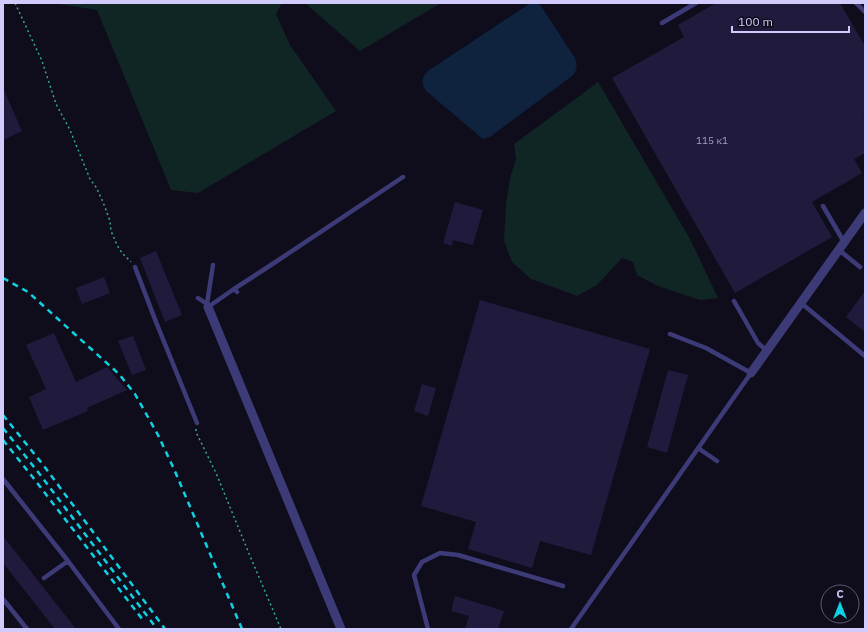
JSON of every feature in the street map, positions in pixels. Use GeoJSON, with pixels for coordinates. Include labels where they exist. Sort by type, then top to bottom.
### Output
{"type":"FeatureCollection","features":[{"type":"Feature","properties":{"kind":"street"},"geometry":{"type":"LineString","coordinates":[[751,373],[865,212]]}},
{"type":"Feature","properties":{"kind":"street"},"geometry":{"type":"LineString","coordinates":[[208,306],[341,629]]}},
{"type":"Feature","properties":{"kind":"lane"},"geometry":{"type":"LineString","coordinates":[[662,24],[696,3]]}},
{"type":"Feature","properties":{"kind":"lane"},"geometry":{"type":"LineString","coordinates":[[856,3],[865,12]]}},
{"type":"Feature","properties":{"kind":"lane"},"geometry":{"type":"LineString","coordinates":[[208,306],[235,290],[403,177]]}},
{"type":"Feature","properties":{"kind":"lane"},"geometry":{"type":"LineString","coordinates":[[824,206],[841,246],[860,267]]}},
{"type":"Feature","properties":{"kind":"lane"},"geometry":{"type":"LineString","coordinates":[[208,306],[213,265]]}},
{"type":"Feature","properties":{"kind":"lane"},"geometry":{"type":"LineString","coordinates":[[135,267],[197,423]]}},
{"type":"Feature","properties":{"kind":"lane"},"geometry":{"type":"LineString","coordinates":[[198,298],[208,306]]}},
{"type":"Feature","properties":{"kind":"lane"},"geometry":{"type":"LineString","coordinates":[[734,301],[758,343],[767,351]]}},
{"type":"Feature","properties":{"kind":"lane"},"geometry":{"type":"LineString","coordinates":[[801,303],[865,356]]}},
{"type":"Feature","properties":{"kind":"lane"},"geometry":{"type":"LineString","coordinates":[[571,629],[751,373],[706,348],[670,334]]}},
{"type":"Feature","properties":{"kind":"lane"},"geometry":{"type":"LineString","coordinates":[[698,448],[717,461]]}},
{"type":"Feature","properties":{"kind":"lane"},"geometry":{"type":"LineString","coordinates":[[3,479],[68,561],[119,629]]}},
{"type":"Feature","properties":{"kind":"lane"},"geometry":{"type":"LineString","coordinates":[[428,629],[414,575],[422,562],[440,553],[458,555],[563,586]]}},
{"type":"Feature","properties":{"kind":"lane"},"geometry":{"type":"LineString","coordinates":[[44,578],[68,561]]}},
{"type":"Feature","properties":{"kind":"lane"},"geometry":{"type":"LineString","coordinates":[[3,599],[27,629]]}},
{"type":"Feature","properties":{"kind":"path"},"geometry":{"type":"LineString","coordinates":[[15,3],[42,61],[56,104],[70,130],[90,179],[96,187],[103,202],[110,221],[111,231],[117,245],[122,254],[135,267]]}},
{"type":"Feature","properties":{"kind":"path"},"geometry":{"type":"LineString","coordinates":[[197,423],[196,432],[216,473],[281,629]]}},
{"type":"Feature","properties":{"kind":"green space"},"geometry":{"type":"Polygon","coordinates":[[[52,3],[282,3],[276,14],[290,45],[336,111],[198,193],[171,190],[97,10],[52,3]]]}},
{"type":"Feature","properties":{"kind":"green space"},"geometry":{"type":"Polygon","coordinates":[[[305,3],[441,3],[360,51],[305,3]]]}},
{"type":"Feature","properties":{"kind":"green space"},"geometry":{"type":"Polygon","coordinates":[[[598,82],[690,239],[718,298],[700,300],[658,286],[637,275],[633,262],[622,258],[597,285],[577,296],[531,279],[512,262],[504,241],[506,204],[510,178],[516,159],[514,144],[598,82]]]}},
{"type":"Feature","properties":{"kind":"water"},"geometry":{"type":"Polygon","coordinates":[[[534,3],[541,6],[575,58],[577,65],[576,70],[572,76],[490,137],[483,139],[426,91],[423,85],[423,78],[428,71],[529,4],[534,3]]]}},
{"type":"Feature","properties":{"kind":"building"},"geometry":{"type":"Polygon","coordinates":[[[716,3],[840,3],[865,46],[865,115],[863,117],[865,121],[865,153],[854,159],[862,173],[812,202],[832,237],[735,293],[612,78],[684,37],[678,25],[716,3]]]}},
{"type":"Feature","properties":{"kind":"building"},"geometry":{"type":"Polygon","coordinates":[[[3,88],[22,131],[3,140],[3,88]]]}},
{"type":"Feature","properties":{"kind":"building"},"geometry":{"type":"Polygon","coordinates":[[[455,202],[483,210],[473,245],[453,240],[452,246],[443,243],[455,202]]]}},
{"type":"Feature","properties":{"kind":"building"},"geometry":{"type":"Polygon","coordinates":[[[156,251],[182,315],[165,322],[140,258],[156,251]]]}},
{"type":"Feature","properties":{"kind":"building"},"geometry":{"type":"Polygon","coordinates":[[[104,277],[110,293],[82,304],[76,288],[104,277]]]}},
{"type":"Feature","properties":{"kind":"building"},"geometry":{"type":"Polygon","coordinates":[[[865,291],[865,332],[846,317],[865,291]]]}},
{"type":"Feature","properties":{"kind":"building"},"geometry":{"type":"Polygon","coordinates":[[[480,300],[650,349],[591,555],[540,541],[532,568],[468,549],[476,522],[421,506],[480,300]]]}},
{"type":"Feature","properties":{"kind":"building"},"geometry":{"type":"Polygon","coordinates":[[[54,333],[76,382],[107,367],[127,390],[87,408],[88,411],[43,430],[29,397],[46,389],[26,345],[54,333]]]}},
{"type":"Feature","properties":{"kind":"building"},"geometry":{"type":"Polygon","coordinates":[[[133,336],[146,370],[132,375],[118,341],[133,336]]]}},
{"type":"Feature","properties":{"kind":"building"},"geometry":{"type":"Polygon","coordinates":[[[668,370],[688,375],[667,453],[647,447],[668,370]]]}},
{"type":"Feature","properties":{"kind":"building"},"geometry":{"type":"Polygon","coordinates":[[[422,384],[436,388],[428,416],[414,411],[422,384]]]}},
{"type":"Feature","properties":{"kind":"building"},"geometry":{"type":"Polygon","coordinates":[[[3,536],[76,629],[55,629],[3,563],[3,536]]]}},
{"type":"Feature","properties":{"kind":"building"},"geometry":{"type":"Polygon","coordinates":[[[455,596],[504,611],[498,629],[465,629],[469,616],[451,611],[455,596]]]}},
{"type":"Feature","properties":{"kind":"railway"},"geometry":{"type":"LineString","coordinates":[[3,278],[28,292],[119,374],[135,394],[158,435],[174,469],[242,629]]}},
{"type":"Feature","properties":{"kind":"railway"},"geometry":{"type":"LineString","coordinates":[[3,415],[44,466],[165,629]]}},
{"type":"Feature","properties":{"kind":"railway"},"geometry":{"type":"LineString","coordinates":[[3,428],[157,629]]}},
{"type":"Feature","properties":{"kind":"railway"},"geometry":{"type":"LineString","coordinates":[[3,440],[143,620]]}}]}
